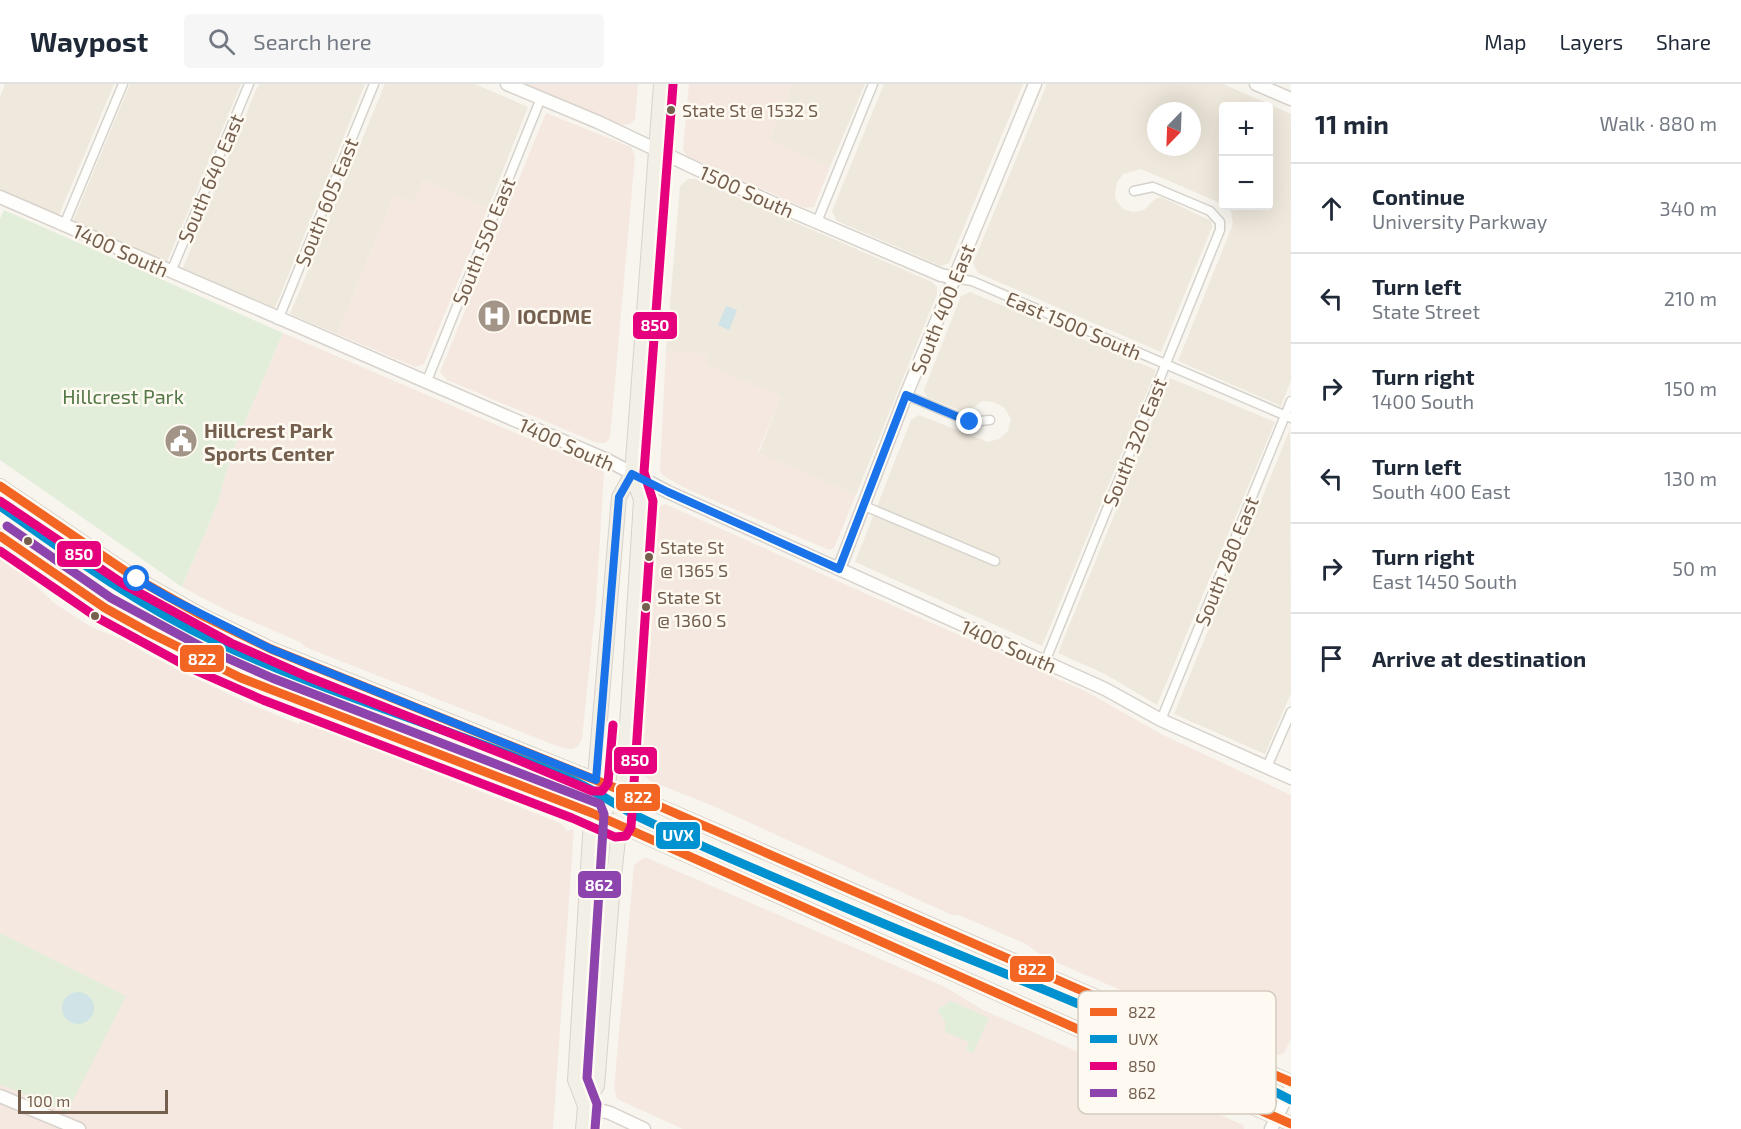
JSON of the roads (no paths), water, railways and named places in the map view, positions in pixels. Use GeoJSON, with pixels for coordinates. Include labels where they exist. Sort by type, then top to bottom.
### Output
{"type":"FeatureCollection","features":[{"type":"Feature","properties":{"kind":"main road"},"geometry":{"type":"LineString","coordinates":[[583,1129],[585,1106],[597,1086],[623,791],[641,500],[632,474],[661,84]]}},
{"type":"Feature","properties":{"kind":"main road"},"geometry":{"type":"LineString","coordinates":[[585,1106],[575,1080],[592,813],[619,497],[632,474]]}},
{"type":"Feature","properties":{"kind":"main road"},"geometry":{"type":"LineString","coordinates":[[0,486],[137,579],[235,632],[623,791],[1082,991]]}},
{"type":"Feature","properties":{"kind":"main road"},"geometry":{"type":"LineString","coordinates":[[0,536],[105,608],[195,657],[267,689],[592,813],[1078,1034]]}},
{"type":"Feature","properties":{"kind":"main road"},"geometry":{"type":"LineString","coordinates":[[1276,1075],[1291,1082]]}},
{"type":"Feature","properties":{"kind":"main road"},"geometry":{"type":"LineString","coordinates":[[1254,1114],[1274,1123],[1291,1124]]}},
{"type":"Feature","properties":{"kind":"street"},"geometry":{"type":"LineString","coordinates":[[64,225],[123,84]]}},
{"type":"Feature","properties":{"kind":"street","name":"South 640 East"},"geometry":{"type":"LineString","coordinates":[[171,272],[249,84]]}},
{"type":"Feature","properties":{"kind":"street","name":"South 605 East"},"geometry":{"type":"LineString","coordinates":[[278,320],[374,84]]}},
{"type":"Feature","properties":{"kind":"street","name":"1500 South"},"geometry":{"type":"LineString","coordinates":[[507,84],[816,222],[941,275],[955,278]]}},
{"type":"Feature","properties":{"kind":"street"},"geometry":{"type":"LineString","coordinates":[[816,222],[873,84]]}},
{"type":"Feature","properties":{"kind":"street","name":"South 400 East"},"geometry":{"type":"LineString","coordinates":[[839,569],[906,395],[1035,84]]}},
{"type":"Feature","properties":{"kind":"street"},"geometry":{"type":"LineString","coordinates":[[1256,84],[1291,99]]}},
{"type":"Feature","properties":{"kind":"street","name":"South 550 East"},"geometry":{"type":"LineString","coordinates":[[426,383],[541,98]]}},
{"type":"Feature","properties":{"kind":"street","name":"South 320 East"},"geometry":{"type":"LineString","coordinates":[[1045,662],[1220,230],[1220,222],[1210,211],[1153,187],[1134,191]]}},
{"type":"Feature","properties":{"kind":"street","name":"1400 South"},"geometry":{"type":"LineString","coordinates":[[0,197],[278,320],[607,460],[688,501],[1105,689],[1161,720],[1291,778]]}},
{"type":"Feature","properties":{"kind":"street","name":"East 1500 South"},"geometry":{"type":"LineString","coordinates":[[955,278],[972,281],[1288,417]]}},
{"type":"Feature","properties":{"kind":"street"},"geometry":{"type":"LineString","coordinates":[[906,395],[970,422],[990,420]]}},
{"type":"Feature","properties":{"kind":"street","name":"South 280 East"},"geometry":{"type":"LineString","coordinates":[[1161,720],[1288,417],[1291,401]]}},
{"type":"Feature","properties":{"kind":"street"},"geometry":{"type":"LineString","coordinates":[[862,505],[995,561]]}},
{"type":"Feature","properties":{"kind":"street"},"geometry":{"type":"LineString","coordinates":[[1267,767],[1291,712]]}},
{"type":"Feature","properties":{"kind":"street"},"geometry":{"type":"LineString","coordinates":[[1274,1123],[1291,1087]]}},
{"type":"Feature","properties":{"kind":"street"},"geometry":{"type":"LineString","coordinates":[[0,1096],[79,1129]]}},
{"type":"Feature","properties":{"kind":"street"},"geometry":{"type":"LineString","coordinates":[[585,1106],[610,1113],[644,1129]]}},
{"type":"Feature","properties":{"kind":"place","name":"State St @ 1532 S"},"geometry":{"type":"Point","coordinates":[671,110]}},
{"type":"Feature","properties":{"kind":"place","name":"IOCDME"},"geometry":{"type":"Point","coordinates":[494,316]}},
{"type":"Feature","properties":{"kind":"place","name":"Hillcrest Park Sports Center"},"geometry":{"type":"Point","coordinates":[181,441]}},
{"type":"Feature","properties":{"kind":"place","name":"State St @ 1365 S"},"geometry":{"type":"Point","coordinates":[649,557]}},
{"type":"Feature","properties":{"kind":"place","name":"State St @ 1360 S"},"geometry":{"type":"Point","coordinates":[646,607]}},
{"type":"Feature","properties":{"kind":"park label","name":"Hillcrest Park"},"geometry":{"type":"Point","coordinates":[123,396]}}]}
